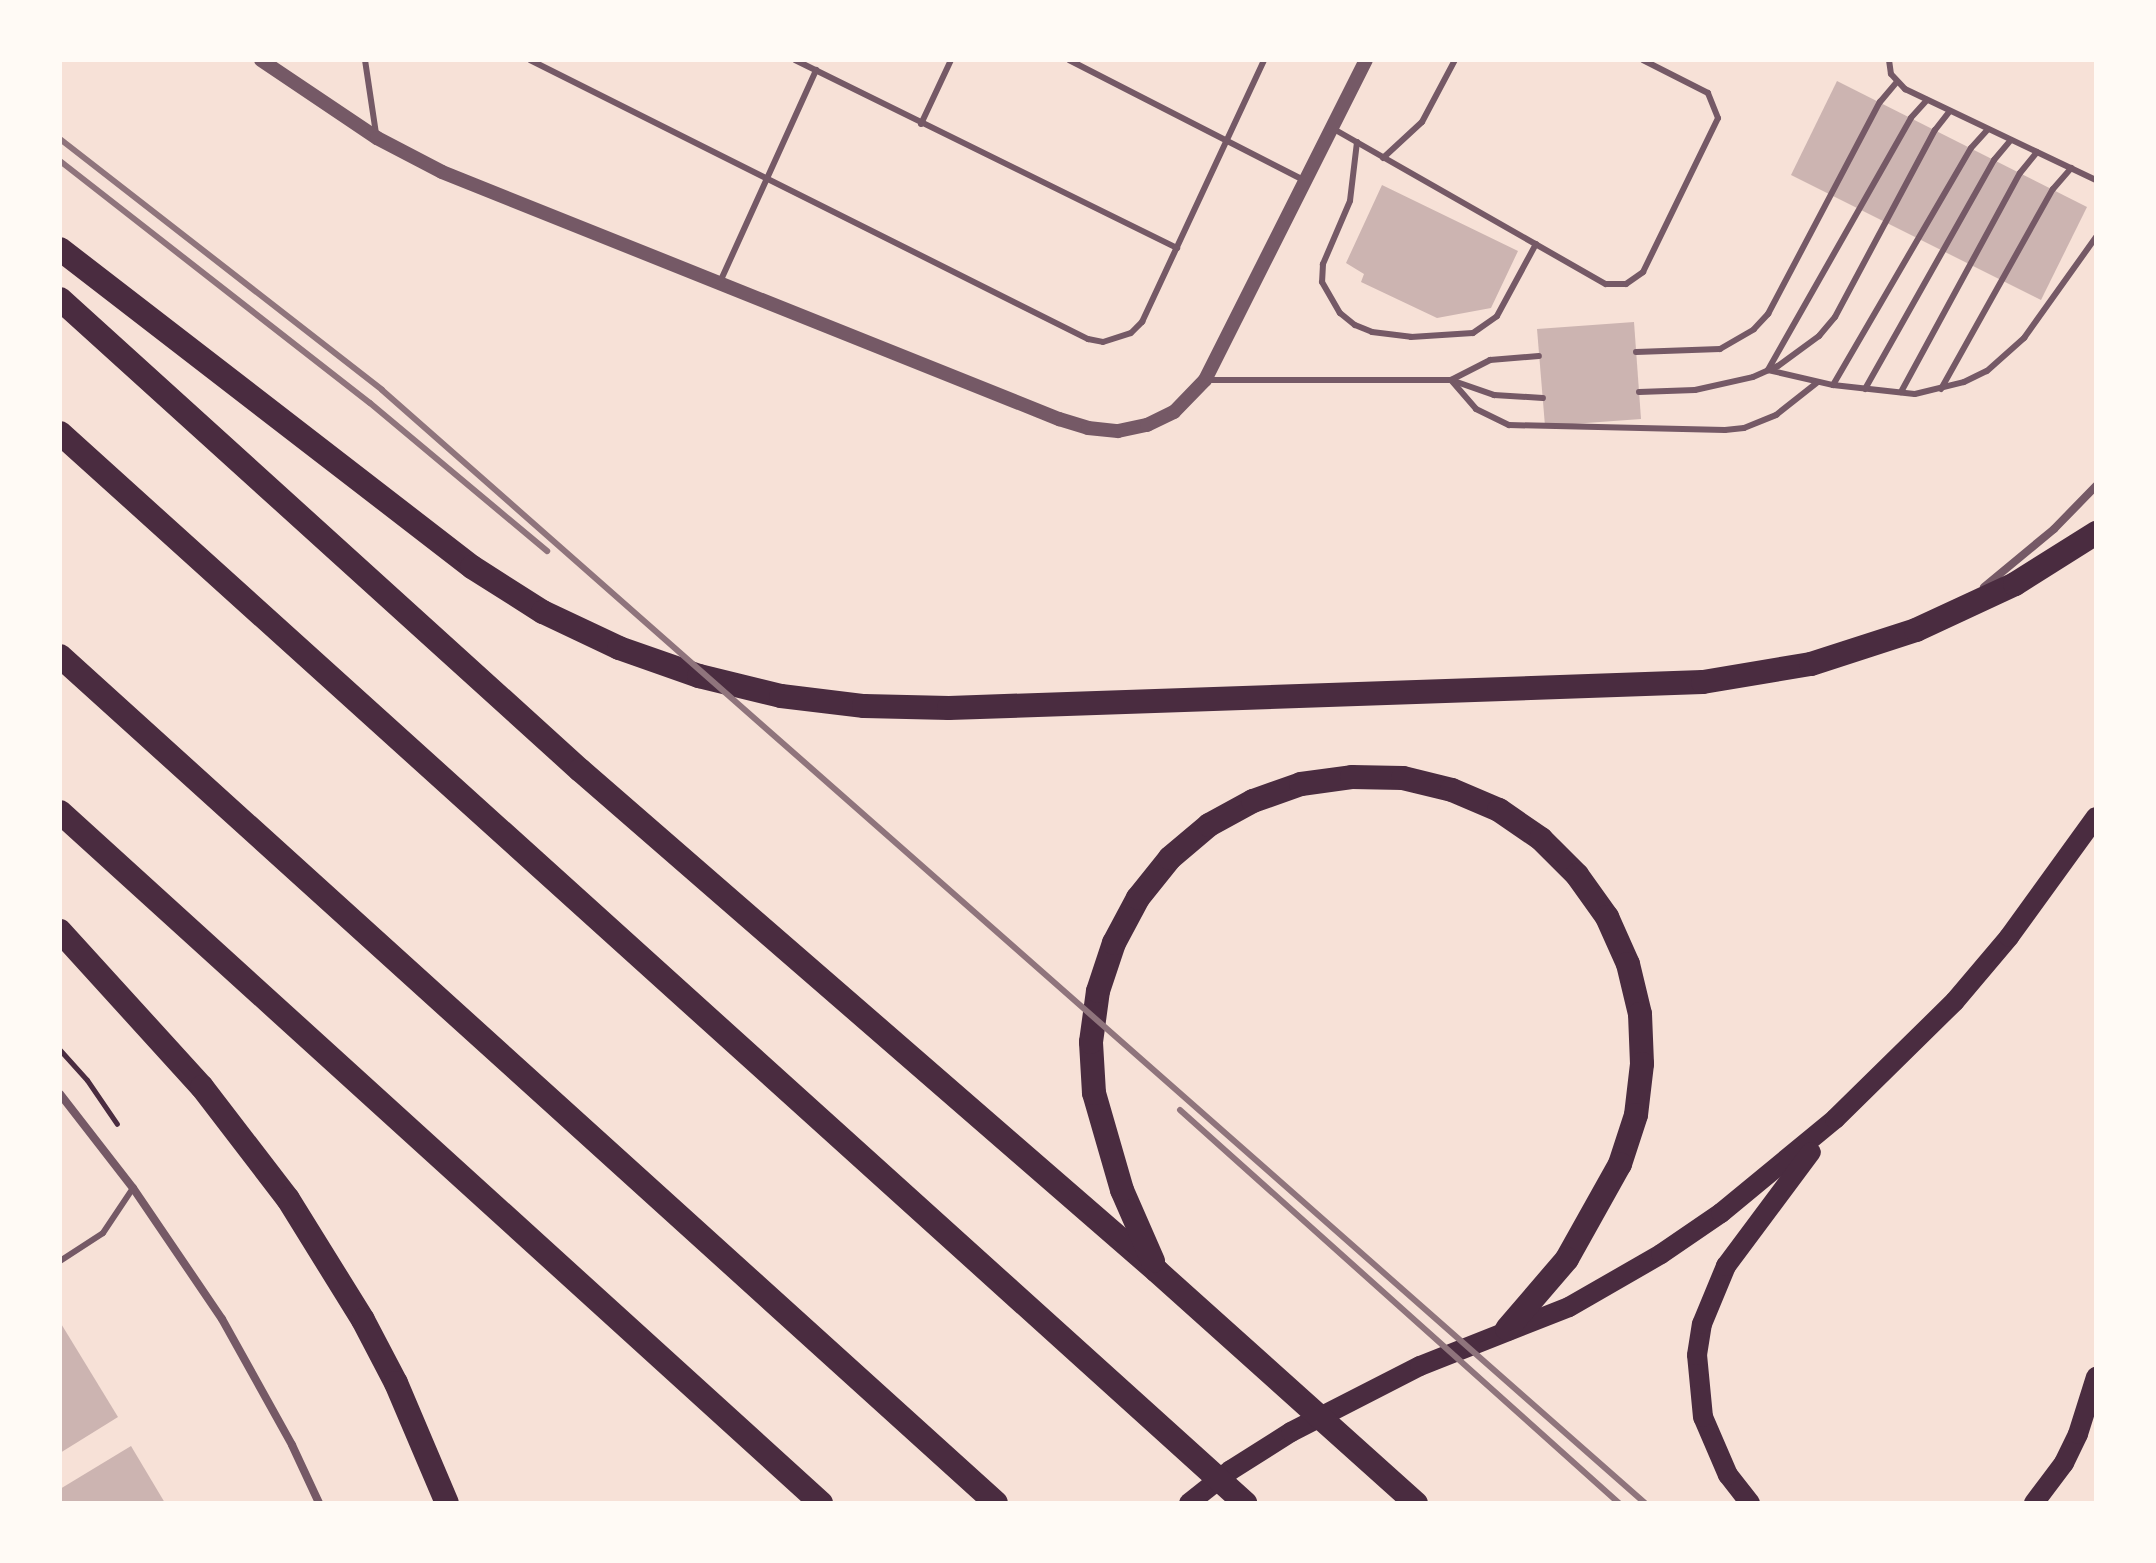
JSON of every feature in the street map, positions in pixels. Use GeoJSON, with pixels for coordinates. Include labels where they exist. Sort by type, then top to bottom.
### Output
{"type":"FeatureCollection","features":[{"type":"Feature","properties":{"kind":"highway"},"geometry":{"type":"LineString","coordinates":[[60,249],[495,582],[543,612],[619,648],[699,676],[781,696],[864,706],[949,708],[1662,685],[1757,675],[1864,649],[1940,619],[2015,584],[2096,533]]}},
{"type":"Feature","properties":{"kind":"highway"},"geometry":{"type":"LineString","coordinates":[[60,299],[580,770],[1157,1271],[1416,1503]]}},
{"type":"Feature","properties":{"kind":"highway"},"geometry":{"type":"LineString","coordinates":[[60,433],[1245,1503]]}},
{"type":"Feature","properties":{"kind":"highway"},"geometry":{"type":"LineString","coordinates":[[60,656],[996,1503]]}},
{"type":"Feature","properties":{"kind":"highway"},"geometry":{"type":"LineString","coordinates":[[1157,1271],[1122,1190],[1094,1093],[1091,1042],[1098,991],[1114,943],[1138,898],[1170,858],[1209,825],[1253,801],[1301,784],[1352,777],[1403,778],[1452,790],[1499,810],[1541,839],[1577,875],[1607,917],[1628,964],[1640,1014],[1642,1064],[1637,1102],[1620,1164],[1567,1259],[1507,1329]]}},
{"type":"Feature","properties":{"kind":"highway"},"geometry":{"type":"LineString","coordinates":[[60,812],[821,1503]]}},
{"type":"Feature","properties":{"kind":"highway"},"geometry":{"type":"LineString","coordinates":[[60,931],[202,1087],[288,1199],[370,1333],[426,1448],[447,1503]]}},
{"type":"Feature","properties":{"kind":"main road"},"geometry":{"type":"LineString","coordinates":[[1189,1503],[1231,1470],[1291,1432],[1420,1366],[1569,1307],[1661,1254],[1767,1177],[1835,1119],[1955,1001],[2009,937],[2096,817]]}},
{"type":"Feature","properties":{"kind":"main road"},"geometry":{"type":"LineString","coordinates":[[1750,1503],[1728,1475],[1703,1417],[1697,1355],[1702,1324],[1726,1266],[1835,1119]]}},
{"type":"Feature","properties":{"kind":"main road"},"geometry":{"type":"LineString","coordinates":[[2034,1503],[2064,1463],[2078,1434],[2096,1377]]}},
{"type":"Feature","properties":{"kind":"street"},"geometry":{"type":"LineString","coordinates":[[261,60],[377,138],[442,172],[1088,428],[1118,431],[1147,425],[1174,412],[1205,380],[1366,60]]}},
{"type":"Feature","properties":{"kind":"street"},"geometry":{"type":"LineString","coordinates":[[1940,619],[2032,548],[2096,486]]}},
{"type":"Feature","properties":{"kind":"street"},"geometry":{"type":"LineString","coordinates":[[61,1098],[133,1188],[222,1319],[292,1445],[319,1503]]}},
{"type":"Feature","properties":{"kind":"lane"},"geometry":{"type":"LineString","coordinates":[[365,60],[377,138]]}},
{"type":"Feature","properties":{"kind":"lane"},"geometry":{"type":"LineString","coordinates":[[530,60],[1088,339],[1103,342],[1131,333],[1142,322],[1264,60]]}},
{"type":"Feature","properties":{"kind":"lane"},"geometry":{"type":"LineString","coordinates":[[795,60],[1177,248]]}},
{"type":"Feature","properties":{"kind":"lane"},"geometry":{"type":"LineString","coordinates":[[921,124],[951,60]]}},
{"type":"Feature","properties":{"kind":"lane"},"geometry":{"type":"LineString","coordinates":[[1069,60],[1304,180]]}},
{"type":"Feature","properties":{"kind":"lane"},"geometry":{"type":"LineString","coordinates":[[1383,158],[1422,122],[1455,60]]}},
{"type":"Feature","properties":{"kind":"lane"},"geometry":{"type":"LineString","coordinates":[[1332,128],[1606,284],[1626,284],[1643,272],[1718,118],[1708,93],[1643,60]]}},
{"type":"Feature","properties":{"kind":"lane"},"geometry":{"type":"LineString","coordinates":[[1889,60],[1896,83],[2096,180]]}},
{"type":"Feature","properties":{"kind":"lane"},"geometry":{"type":"LineString","coordinates":[[720,282],[816,70]]}},
{"type":"Feature","properties":{"kind":"lane"},"geometry":{"type":"LineString","coordinates":[[1636,352],[1720,349],[1754,329],[1768,314],[1880,102],[1896,83]]}},
{"type":"Feature","properties":{"kind":"lane"},"geometry":{"type":"LineString","coordinates":[[1768,370],[1911,118],[1927,100]]}},
{"type":"Feature","properties":{"kind":"lane"},"geometry":{"type":"LineString","coordinates":[[1639,392],[1695,390],[1768,370],[1801,351],[1835,317],[1935,130],[1950,111]]}},
{"type":"Feature","properties":{"kind":"lane"},"geometry":{"type":"LineString","coordinates":[[1833,385],[1971,148],[1988,129]]}},
{"type":"Feature","properties":{"kind":"lane"},"geometry":{"type":"LineString","coordinates":[[1865,389],[1994,160],[2011,140]]}},
{"type":"Feature","properties":{"kind":"lane"},"geometry":{"type":"LineString","coordinates":[[1357,142],[1350,201],[1323,264],[1322,282],[1340,313],[1355,325],[1372,332],[1411,337],[1473,333],[1497,316],[1536,244]]}},
{"type":"Feature","properties":{"kind":"lane"},"geometry":{"type":"LineString","coordinates":[[1901,392],[2020,173],[2037,152]]}},
{"type":"Feature","properties":{"kind":"lane"},"geometry":{"type":"LineString","coordinates":[[1940,390],[2053,189],[2071,168]]}},
{"type":"Feature","properties":{"kind":"lane"},"geometry":{"type":"LineString","coordinates":[[1768,370],[1833,385],[1901,392],[1940,390],[1987,371],[2007,356],[2096,237]]}},
{"type":"Feature","properties":{"kind":"lane"},"geometry":{"type":"LineString","coordinates":[[1451,380],[1490,360],[1539,356]]}},
{"type":"Feature","properties":{"kind":"lane"},"geometry":{"type":"LineString","coordinates":[[1205,380],[1451,380],[1494,395],[1543,398]]}},
{"type":"Feature","properties":{"kind":"lane"},"geometry":{"type":"LineString","coordinates":[[1451,380],[1476,409],[1509,425],[1725,430],[1744,428],[1776,415],[1818,382]]}},
{"type":"Feature","properties":{"kind":"lane"},"geometry":{"type":"LineString","coordinates":[[60,1261],[103,1233],[133,1188]]}},
{"type":"Feature","properties":{"kind":"building"},"geometry":{"type":"Polygon","coordinates":[[[1837,81],[2087,207],[2041,300],[1791,175],[1837,81]]]}},
{"type":"Feature","properties":{"kind":"building"},"geometry":{"type":"Polygon","coordinates":[[[1382,185],[1518,251],[1491,308],[1437,318],[1361,282],[1364,274],[1346,263],[1382,185]]]}},
{"type":"Feature","properties":{"kind":"building"},"geometry":{"type":"Polygon","coordinates":[[[1634,322],[1641,419],[1545,426],[1537,329],[1634,322]]]}},
{"type":"Feature","properties":{"kind":"building"},"geometry":{"type":"Polygon","coordinates":[[[60,1322],[118,1417],[60,1453],[60,1322]]]}},
{"type":"Feature","properties":{"kind":"building"},"geometry":{"type":"Polygon","coordinates":[[[131,1446],[165,1503],[60,1503],[60,1489],[131,1446]]]}},
{"type":"Feature","properties":{"kind":"railway"},"geometry":{"type":"LineString","coordinates":[[60,139],[382,390],[1645,1503]]}},
{"type":"Feature","properties":{"kind":"railway"},"geometry":{"type":"LineString","coordinates":[[60,161],[370,403],[547,551]]}},
{"type":"Feature","properties":{"kind":"railway"},"geometry":{"type":"LineString","coordinates":[[1180,1110],[1619,1503]]}}]}
